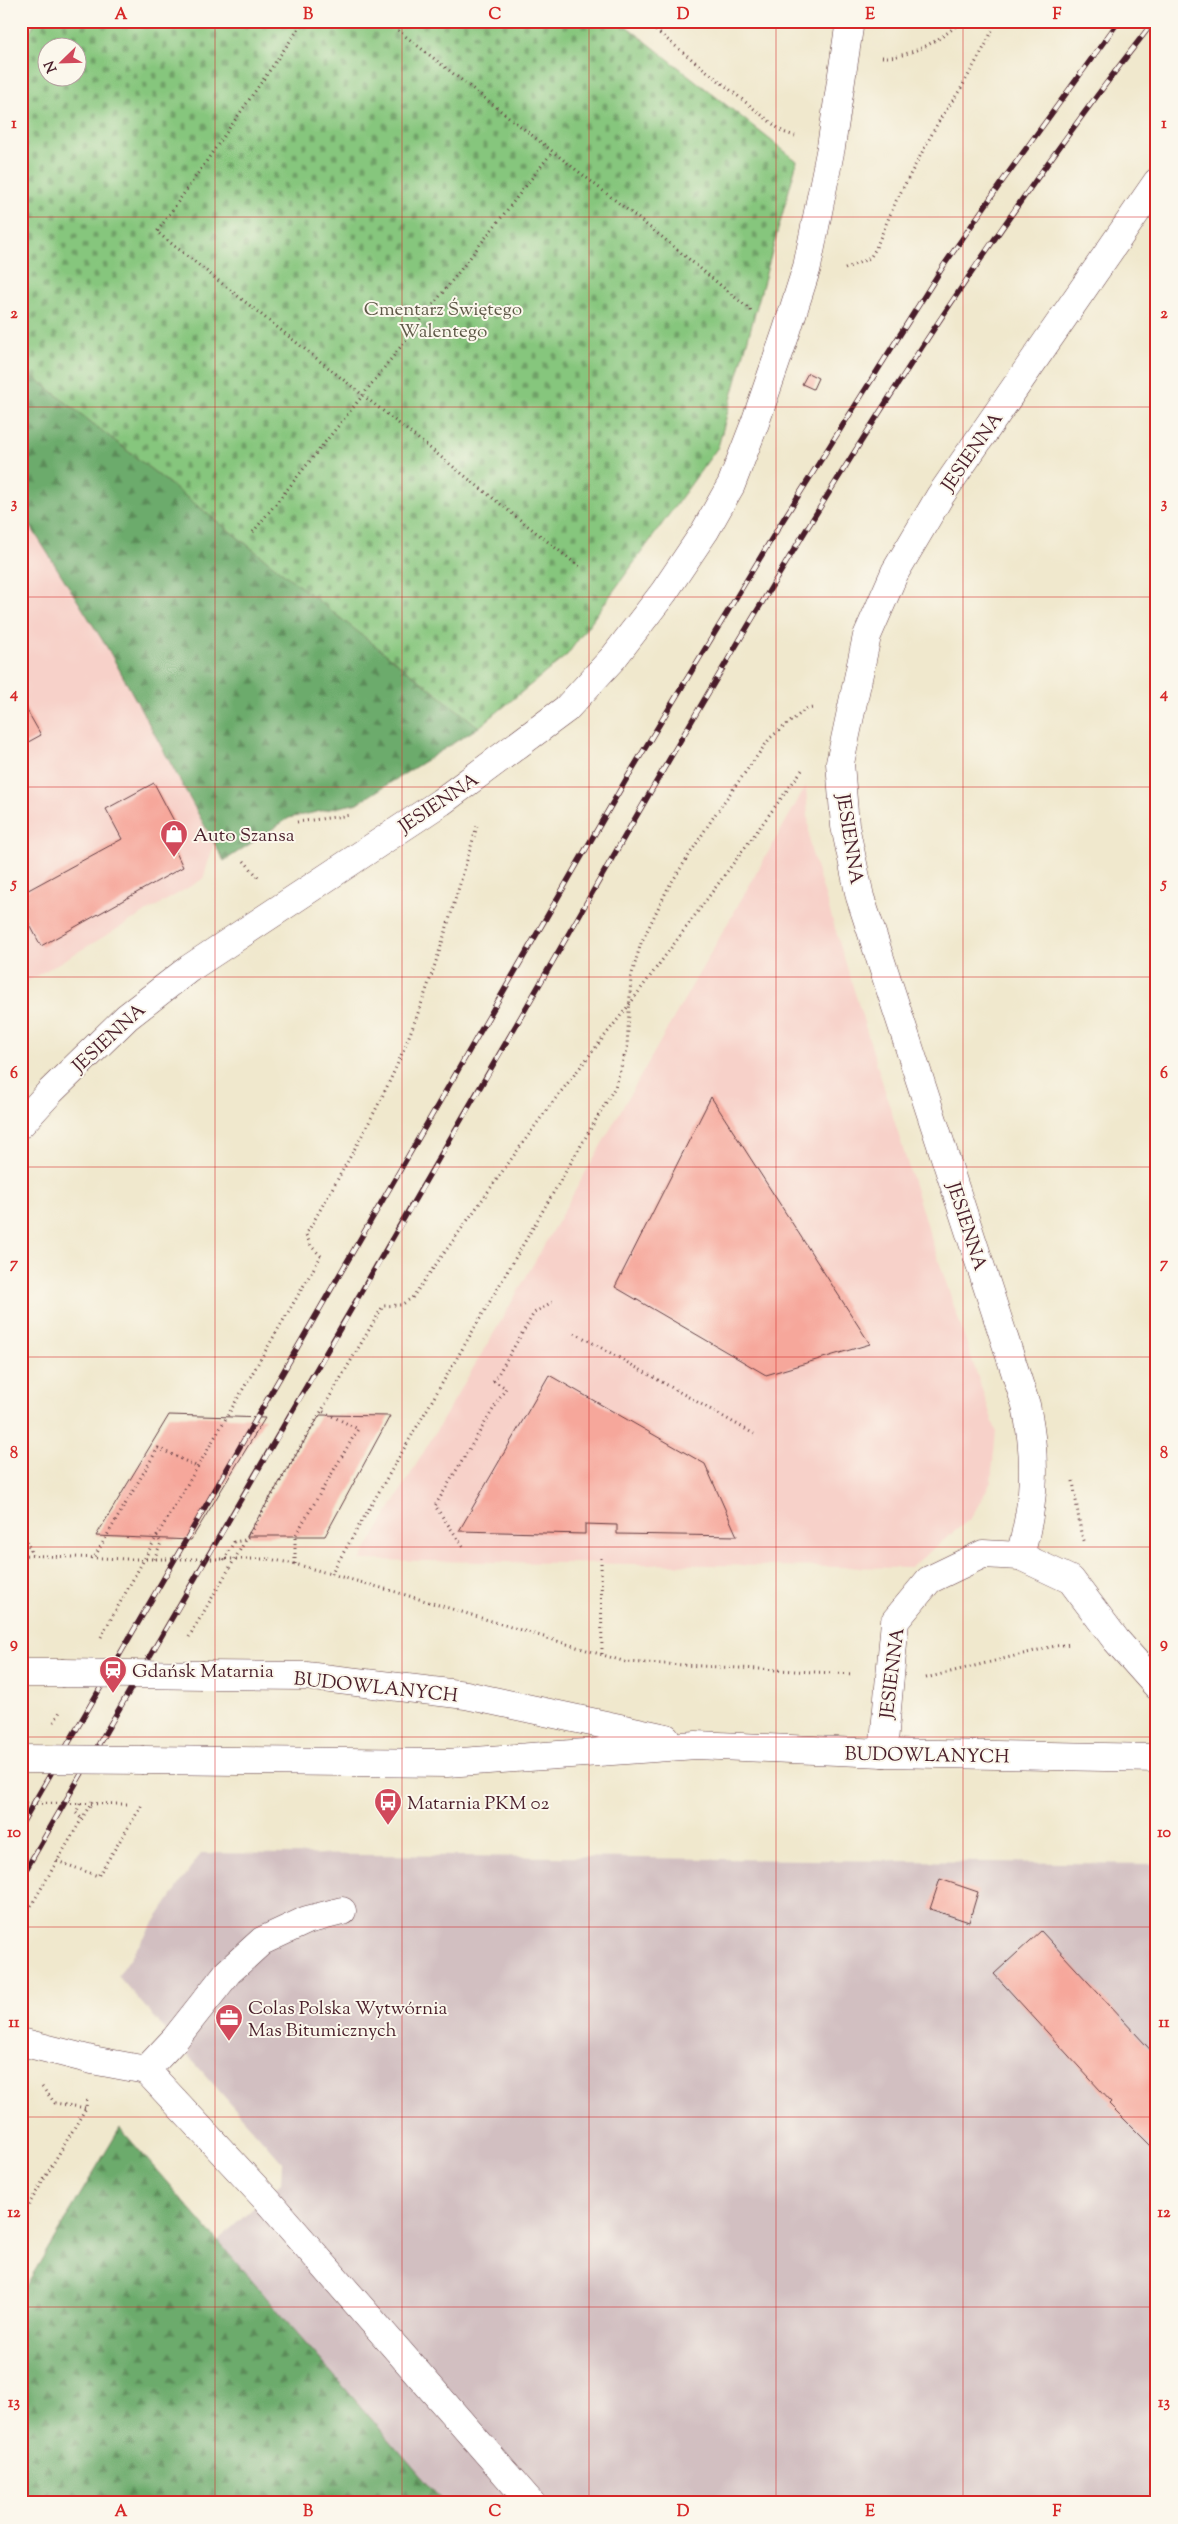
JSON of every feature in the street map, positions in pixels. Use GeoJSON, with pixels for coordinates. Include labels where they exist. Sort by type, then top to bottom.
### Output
{"type":"FeatureCollection","features":[{"type":"Feature","properties":{"kind":"street","name":"JESIENNA"},"geometry":{"type":"LineString","coordinates":[[21,1124],[51,1091],[127,1017],[190,968],[484,770],[566,709],[614,657],[664,592],[705,531],[731,485],[755,423],[787,330],[807,267],[831,147],[850,21]]}},
{"type":"Feature","properties":{"kind":"street","name":"JESIENNA"},"geometry":{"type":"LineString","coordinates":[[1020,1556],[1034,1490],[1035,1464],[1026,1405],[894,1004],[850,858],[845,826],[840,763],[851,702],[867,636],[895,572],[935,504],[1157,182]]}},
{"type":"Feature","properties":{"kind":"street","name":"JESIENNA"},"geometry":{"type":"LineString","coordinates":[[883,1754],[888,1676],[895,1621],[930,1580],[982,1554],[1020,1556],[1071,1580],[1116,1640],[1157,1686]]}},
{"type":"Feature","properties":{"kind":"street","name":"BUDOWLANYCH"},"geometry":{"type":"LineString","coordinates":[[21,1672],[306,1676],[466,1695],[696,1745]]}},
{"type":"Feature","properties":{"kind":"street","name":"BUDOWLANYCH"},"geometry":{"type":"LineString","coordinates":[[21,1759],[447,1763],[696,1745],[883,1754],[1157,1758]]}},
{"type":"Feature","properties":{"kind":"street"},"geometry":{"type":"LineString","coordinates":[[146,2070],[175,2039],[228,1972],[262,1941],[307,1920],[342,1911]]}},
{"type":"Feature","properties":{"kind":"street"},"geometry":{"type":"LineString","coordinates":[[21,2042],[92,2060],[146,2070],[265,2198],[531,2503]]}},
{"type":"Feature","properties":{"kind":"path"},"geometry":{"type":"LineString","coordinates":[[304,21],[157,232],[581,568]]}},
{"type":"Feature","properties":{"kind":"path"},"geometry":{"type":"LineString","coordinates":[[386,21],[662,236],[753,312],[787,330]]}},
{"type":"Feature","properties":{"kind":"path"},"geometry":{"type":"LineString","coordinates":[[644,21],[783,132],[831,147]]}},
{"type":"Feature","properties":{"kind":"path"},"geometry":{"type":"LineString","coordinates":[[845,54],[889,58],[917,51],[961,21]]}},
{"type":"Feature","properties":{"kind":"path"},"geometry":{"type":"LineString","coordinates":[[807,267],[847,269],[870,258],[884,232],[896,200],[940,119],[960,90],[986,44],[996,21]]}},
{"type":"Feature","properties":{"kind":"path"},"geometry":{"type":"LineString","coordinates":[[253,532],[363,395],[553,151]]}},
{"type":"Feature","properties":{"kind":"path"},"geometry":{"type":"LineString","coordinates":[[330,1574],[614,1087],[627,1047],[632,977],[641,943],[668,888],[716,813],[770,738],[806,709],[851,702]]}},
{"type":"Feature","properties":{"kind":"path"},"geometry":{"type":"LineString","coordinates":[[186,1642],[383,1306],[402,1305],[412,1298],[545,1112],[630,1004],[808,762]]}},
{"type":"Feature","properties":{"kind":"path"},"geometry":{"type":"LineString","coordinates":[[96,1646],[157,1536],[321,1256],[311,1246],[306,1235],[382,1098],[410,1031],[440,949],[480,815],[484,770]]}},
{"type":"Feature","properties":{"kind":"path"},"geometry":{"type":"LineString","coordinates":[[463,1546],[435,1506],[506,1388],[494,1381],[534,1313],[552,1302]]}},
{"type":"Feature","properties":{"kind":"path"},"geometry":{"type":"LineString","coordinates":[[575,1333],[754,1434]]}},
{"type":"Feature","properties":{"kind":"path"},"geometry":{"type":"LineString","coordinates":[[295,1564],[295,1536],[358,1429],[322,1411]]}},
{"type":"Feature","properties":{"kind":"path"},"geometry":{"type":"LineString","coordinates":[[95,1556],[158,1448],[198,1467]]}},
{"type":"Feature","properties":{"kind":"path"},"geometry":{"type":"LineString","coordinates":[[21,1527],[32,1555]]}},
{"type":"Feature","properties":{"kind":"path"},"geometry":{"type":"LineString","coordinates":[[154,1559],[161,1543],[157,1536]]}},
{"type":"Feature","properties":{"kind":"path"},"geometry":{"type":"LineString","coordinates":[[224,1560],[234,1542],[246,1540]]}},
{"type":"Feature","properties":{"kind":"path"},"geometry":{"type":"LineString","coordinates":[[21,1555],[95,1556],[126,1559],[268,1559],[330,1574],[626,1662],[932,1678],[998,1660]]}},
{"type":"Feature","properties":{"kind":"path"},"geometry":{"type":"LineString","coordinates":[[601,1558],[602,1655]]}},
{"type":"Feature","properties":{"kind":"path"},"geometry":{"type":"LineString","coordinates":[[49,1731],[63,1705]]}},
{"type":"Feature","properties":{"kind":"path"},"geometry":{"type":"LineString","coordinates":[[21,1922],[97,1793]]}},
{"type":"Feature","properties":{"kind":"path"},"geometry":{"type":"LineString","coordinates":[[21,1803],[127,1804]]}},
{"type":"Feature","properties":{"kind":"path"},"geometry":{"type":"LineString","coordinates":[[80,1804],[76,1813],[82,1819]]}},
{"type":"Feature","properties":{"kind":"path"},"geometry":{"type":"LineString","coordinates":[[57,1861],[98,1876],[142,1805]]}},
{"type":"Feature","properties":{"kind":"path"},"geometry":{"type":"LineString","coordinates":[[21,2218],[86,2108],[92,2060]]}},
{"type":"Feature","properties":{"kind":"path"},"geometry":{"type":"LineString","coordinates":[[38,2081],[55,2103],[86,2108]]}},
{"type":"Feature","properties":{"kind":"shaded area"},"geometry":{"type":"Polygon","coordinates":[[[21,511],[108,649],[214,844],[203,879],[21,985],[21,511]]]}},
{"type":"Feature","properties":{"kind":"shaded area"},"geometry":{"type":"Polygon","coordinates":[[[806,786],[810,847],[923,1214],[996,1431],[991,1482],[971,1518],[910,1568],[360,1560],[498,1326],[806,786]]]}},
{"type":"Feature","properties":{"kind":"shaded area"},"geometry":{"type":"Polygon","coordinates":[[[201,1853],[1157,1864],[1157,2503],[444,2503],[217,2241],[281,2183],[282,2162],[118,1976],[201,1853]]]}},
{"type":"Feature","properties":{"kind":"green space","name":"Cmentarz Świętego Walentego"},"geometry":{"type":"Polygon","coordinates":[[[36,21],[620,21],[797,161],[718,447],[567,655],[479,727],[21,367],[21,46],[36,21]]]}},
{"type":"Feature","properties":{"kind":"green space"},"geometry":{"type":"Polygon","coordinates":[[[21,367],[479,727],[358,803],[289,818],[224,861],[108,649],[21,511],[21,367]]]}},
{"type":"Feature","properties":{"kind":"green space"},"geometry":{"type":"Polygon","coordinates":[[[120,2128],[444,2503],[21,2503],[21,2294],[120,2128]]]}},
{"type":"Feature","properties":{"kind":"building"},"geometry":{"type":"Polygon","coordinates":[[[808,373],[818,378],[813,389],[802,384],[808,373]]]}},
{"type":"Feature","properties":{"kind":"building"},"geometry":{"type":"Polygon","coordinates":[[[24,705],[41,735],[21,746],[21,706],[24,705]]]}},
{"type":"Feature","properties":{"kind":"building"},"geometry":{"type":"Polygon","coordinates":[[[154,783],[184,840],[173,846],[183,867],[41,946],[21,908],[21,894],[122,839],[106,809],[154,783]]]}},
{"type":"Feature","properties":{"kind":"building"},"geometry":{"type":"Polygon","coordinates":[[[711,1097],[870,1344],[766,1375],[615,1287],[711,1097]]]}},
{"type":"Feature","properties":{"kind":"building"},"geometry":{"type":"Polygon","coordinates":[[[549,1375],[705,1464],[737,1536],[617,1534],[617,1525],[585,1524],[585,1534],[459,1531],[549,1375]]]}},
{"type":"Feature","properties":{"kind":"building"},"geometry":{"type":"Polygon","coordinates":[[[169,1415],[265,1418],[191,1540],[96,1536],[169,1415]]]}},
{"type":"Feature","properties":{"kind":"building"},"geometry":{"type":"Polygon","coordinates":[[[320,1415],[390,1416],[325,1536],[247,1536],[320,1415]]]}},
{"type":"Feature","properties":{"kind":"building"},"geometry":{"type":"Polygon","coordinates":[[[940,1879],[978,1892],[969,1922],[930,1909],[940,1879]]]}},
{"type":"Feature","properties":{"kind":"building"},"geometry":{"type":"Polygon","coordinates":[[[1041,1931],[1157,2057],[1156,2151],[1109,2104],[1111,2102],[994,1974],[1041,1931]]]}},
{"type":"Feature","properties":{"kind":"railway"},"geometry":{"type":"LineString","coordinates":[[21,1825],[627,778],[783,520],[944,265],[1119,21]]}},
{"type":"Feature","properties":{"kind":"railway"},"geometry":{"type":"LineString","coordinates":[[21,1878],[672,754],[823,503],[901,379],[982,257],[1066,138],[1154,21]]}},
{"type":"Feature","properties":{"kind":"place","name":"Auto Szansa"},"geometry":{"type":"Point","coordinates":[174,858]}},
{"type":"Feature","properties":{"kind":"place","name":"Gdańsk Matarnia"},"geometry":{"type":"Point","coordinates":[113,1694]}},
{"type":"Feature","properties":{"kind":"place","name":"Matarnia PKM 02"},"geometry":{"type":"Point","coordinates":[388,1826]}},
{"type":"Feature","properties":{"kind":"place","name":"Colas Polska Wytwórnia Mas Bitumicznych"},"geometry":{"type":"Point","coordinates":[229,2042]}}]}
